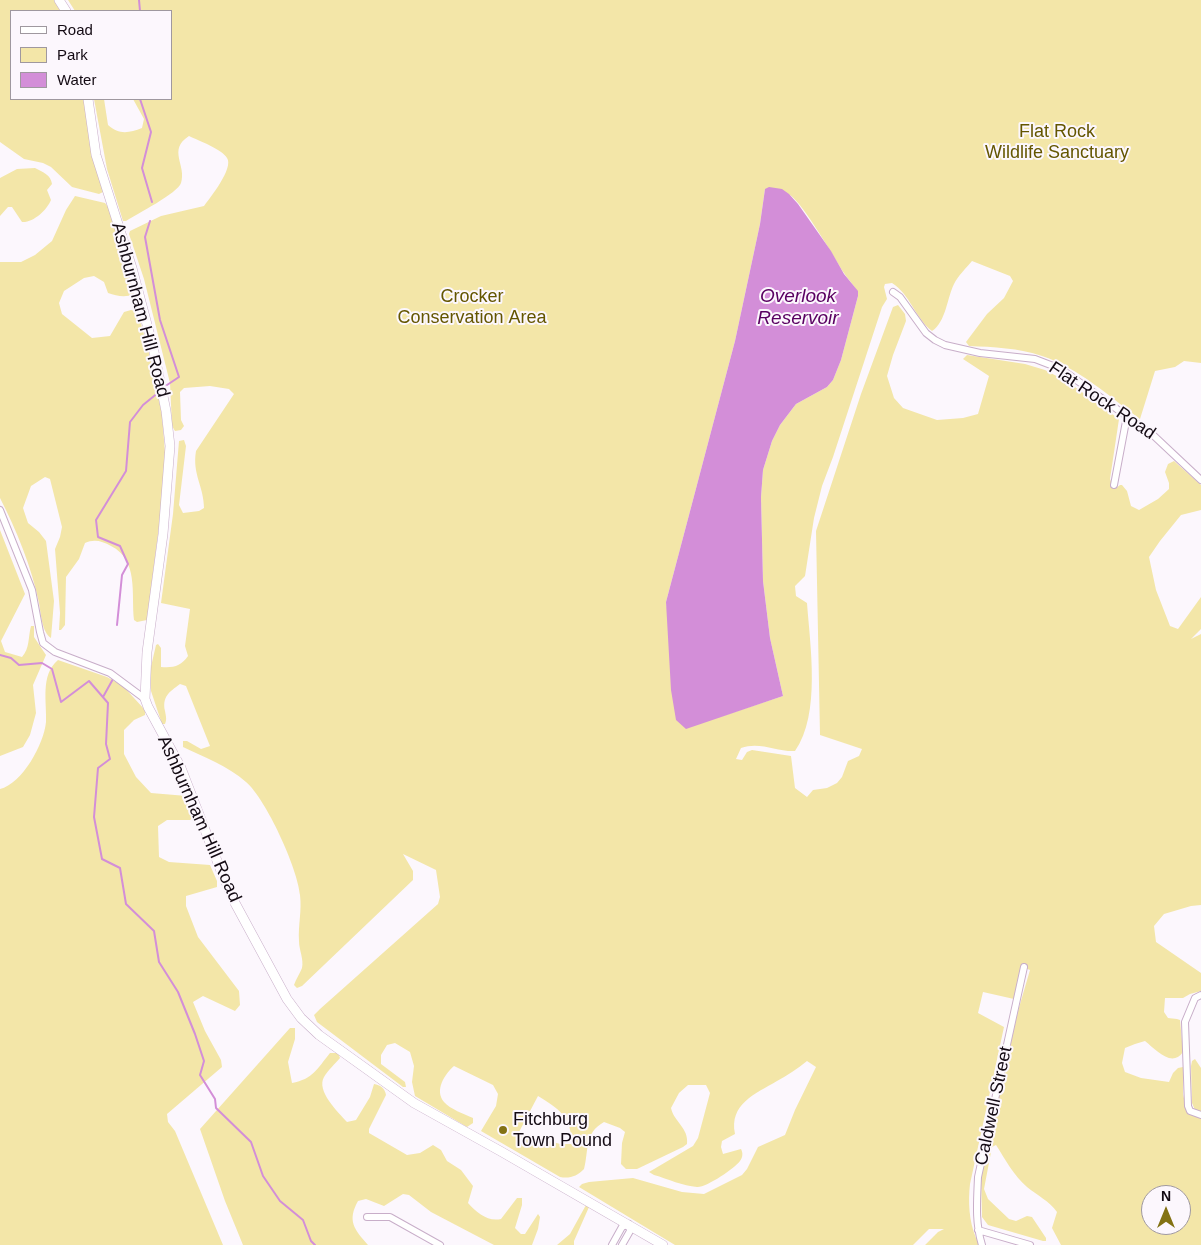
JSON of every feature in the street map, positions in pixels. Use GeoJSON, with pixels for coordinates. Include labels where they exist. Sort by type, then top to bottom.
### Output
{"type":"FeatureCollection","features":[{"type":"Feature","properties":{"kind":"street","name":"Ashburnham Hill Road"},"geometry":{"type":"LineString","coordinates":[[88,100],[96,155],[132,268],[153,347],[166,411],[170,446],[163,534],[147,652],[145,699],[181,768],[235,903],[287,999],[301,1018],[320,1035],[414,1103],[663,1245]]}},
{"type":"Feature","properties":{"kind":"street","name":"Flat Rock Road"},"geometry":{"type":"LineString","coordinates":[[893,292],[900,297],[926,333],[935,340],[954,348],[1035,359],[1052,364],[1162,442],[1201,480]]}},
{"type":"Feature","properties":{"kind":"street"},"geometry":{"type":"LineString","coordinates":[[1114,485],[1127,416]]}},
{"type":"Feature","properties":{"kind":"street"},"geometry":{"type":"LineString","coordinates":[[0,510],[32,590],[43,643],[54,652],[110,673],[145,699]]}},
{"type":"Feature","properties":{"kind":"street","name":"Caldwell Street"},"geometry":{"type":"LineString","coordinates":[[982,1245],[976,1210],[978,1178],[1024,967]]}},
{"type":"Feature","properties":{"kind":"street"},"geometry":{"type":"LineString","coordinates":[[1201,995],[1196,997],[1185,1026],[1188,1106],[1190,1111],[1201,1115]]}},
{"type":"Feature","properties":{"kind":"street"},"geometry":{"type":"LineString","coordinates":[[367,1217],[390,1217],[440,1245]]}},
{"type":"Feature","properties":{"kind":"street"},"geometry":{"type":"LineString","coordinates":[[612,1245],[622,1227],[629,1224],[630,1231],[622,1245]]}},
{"type":"Feature","properties":{"kind":"street"},"geometry":{"type":"LineString","coordinates":[[978,1230],[1030,1245]]}},
{"type":"Feature","properties":{"kind":"green space"},"geometry":{"type":"Polygon","coordinates":[[[0,0],[54,0],[61,10],[10,10],[10,100],[85,100],[92,146],[103,192],[99,194],[72,187],[51,167],[43,163],[24,159],[0,142],[0,0]]]}},
{"type":"Feature","properties":{"kind":"green space"},"geometry":{"type":"Polygon","coordinates":[[[68,0],[1201,0],[1201,363],[1184,361],[1175,367],[1155,371],[1140,419],[1093,383],[1055,361],[1033,353],[997,347],[969,346],[966,342],[987,314],[1004,298],[1013,281],[1010,276],[972,261],[956,281],[943,316],[937,327],[932,331],[921,320],[898,288],[892,283],[885,284],[887,299],[882,307],[822,486],[814,518],[805,576],[795,586],[796,596],[807,603],[811,659],[811,699],[803,736],[795,751],[748,746],[741,748],[736,759],[742,760],[747,752],[752,750],[791,756],[795,788],[807,797],[813,790],[827,788],[837,783],[842,777],[848,761],[859,756],[862,749],[820,735],[816,531],[861,394],[893,307],[898,305],[905,314],[906,321],[887,376],[894,398],[903,408],[937,420],[963,418],[978,414],[989,376],[963,359],[967,355],[1025,364],[1045,370],[1068,382],[1119,419],[1110,479],[1113,487],[1116,488],[1122,485],[1127,491],[1131,506],[1139,510],[1158,499],[1169,489],[1165,472],[1168,464],[1174,461],[1201,485],[1201,510],[1181,515],[1149,557],[1156,590],[1170,626],[1178,629],[1201,597],[1201,629],[1191,639],[1201,634],[1201,905],[1164,914],[1154,926],[1156,942],[1201,973],[1201,991],[1183,998],[1165,998],[1164,1012],[1168,1018],[1180,1020],[1183,1052],[1179,1056],[1169,1058],[1164,1056],[1145,1041],[1125,1048],[1122,1063],[1125,1072],[1141,1078],[1169,1082],[1173,1073],[1178,1068],[1183,1067],[1183,1094],[1187,1112],[1201,1118],[1201,1245],[1061,1245],[1052,1228],[1057,1212],[1047,1201],[1022,1183],[996,1145],[992,1147],[984,1189],[988,1199],[1009,1219],[1016,1221],[1027,1216],[1032,1217],[1046,1238],[1046,1241],[988,1225],[982,1217],[981,1177],[1018,1011],[1030,970],[1022,967],[1014,999],[983,992],[978,1013],[1004,1027],[970,1184],[970,1218],[976,1238],[980,1238],[982,1245],[925,1245],[938,1232],[944,1229],[929,1229],[913,1245],[675,1245],[579,1187],[589,1182],[633,1178],[682,1192],[704,1194],[742,1175],[758,1147],[785,1135],[816,1067],[807,1061],[752,1096],[740,1107],[734,1124],[735,1134],[722,1141],[721,1147],[723,1154],[741,1149],[742,1158],[720,1177],[707,1184],[697,1187],[686,1185],[649,1172],[693,1146],[698,1138],[710,1093],[706,1085],[688,1085],[679,1093],[671,1108],[686,1134],[687,1144],[683,1147],[637,1169],[626,1169],[621,1164],[622,1143],[625,1132],[604,1122],[593,1131],[590,1137],[584,1169],[573,1176],[564,1178],[481,1131],[496,1106],[498,1094],[493,1085],[454,1066],[447,1073],[440,1087],[441,1097],[450,1107],[473,1118],[473,1123],[467,1127],[415,1096],[412,1082],[414,1066],[410,1052],[395,1043],[387,1045],[381,1055],[381,1064],[405,1082],[406,1087],[403,1087],[317,1022],[314,1015],[320,1009],[438,904],[440,897],[436,870],[403,854],[413,871],[413,880],[302,986],[297,988],[294,985],[302,968],[299,941],[300,895],[294,869],[280,835],[263,803],[246,782],[216,762],[183,747],[183,741],[187,741],[201,749],[210,746],[186,686],[180,684],[167,695],[164,706],[166,721],[165,724],[162,724],[151,691],[150,671],[156,645],[158,644],[161,648],[161,667],[177,666],[188,656],[185,646],[190,609],[161,603],[173,514],[179,441],[184,440],[186,446],[179,505],[183,513],[199,511],[204,508],[196,467],[196,451],[234,394],[229,389],[210,386],[184,388],[180,392],[181,420],[184,426],[181,430],[175,431],[172,426],[170,383],[144,279],[129,234],[130,231],[161,216],[204,206],[220,183],[228,163],[227,158],[220,151],[189,136],[179,147],[178,152],[182,176],[178,187],[156,203],[123,221],[107,169],[94,100],[104,100],[108,125],[112,128],[124,132],[142,128],[144,119],[134,100],[172,100],[172,10],[74,10],[68,0]],[[765,189],[760,224],[735,341],[666,602],[686,728],[783,696],[770,638],[763,581],[761,497],[763,470],[772,441],[780,425],[796,404],[827,387],[833,380],[841,360],[858,296],[801,206],[788,194],[765,189]],[[538,1096],[519,1132],[560,1144],[571,1144],[570,1127],[563,1115],[538,1096]]]}},
{"type":"Feature","properties":{"kind":"green space"},"geometry":{"type":"Polygon","coordinates":[[[35,168],[46,174],[52,184],[47,190],[51,200],[46,208],[35,218],[26,222],[22,222],[12,207],[8,207],[0,216],[0,178],[17,169],[35,168]]]}},
{"type":"Feature","properties":{"kind":"green space"},"geometry":{"type":"Polygon","coordinates":[[[75,196],[105,203],[108,207],[135,291],[134,294],[127,296],[115,295],[108,293],[104,282],[94,276],[84,278],[64,291],[59,303],[62,314],[92,338],[110,336],[124,312],[131,310],[138,312],[162,414],[165,453],[162,503],[147,620],[137,622],[134,620],[132,578],[126,560],[120,552],[111,546],[92,541],[85,543],[79,559],[66,577],[65,625],[59,630],[60,613],[55,549],[62,527],[50,479],[45,477],[31,486],[23,508],[28,523],[46,541],[54,601],[51,638],[44,627],[36,590],[23,549],[0,498],[0,262],[21,262],[35,255],[52,241],[66,210],[75,196]]]}},
{"type":"Feature","properties":{"kind":"green space"},"geometry":{"type":"Polygon","coordinates":[[[0,530],[25,594],[1,641],[5,652],[22,657],[28,646],[31,626],[34,626],[34,637],[46,655],[33,685],[36,713],[30,735],[23,747],[0,756],[0,530]]]}},
{"type":"Feature","properties":{"kind":"green space"},"geometry":{"type":"Polygon","coordinates":[[[58,660],[107,677],[123,686],[145,710],[145,715],[134,720],[124,730],[124,754],[136,777],[151,793],[187,796],[195,815],[190,820],[167,820],[158,826],[159,857],[169,862],[210,865],[217,881],[217,887],[186,896],[186,906],[198,937],[239,991],[240,1005],[235,1011],[203,996],[193,1002],[205,1031],[221,1060],[222,1067],[167,1114],[168,1122],[175,1131],[223,1245],[0,1245],[0,789],[16,780],[24,771],[41,741],[46,722],[45,698],[47,681],[52,666],[58,660]]]}},
{"type":"Feature","properties":{"kind":"green space"},"geometry":{"type":"Polygon","coordinates":[[[290,1028],[295,1028],[295,1039],[288,1062],[292,1083],[310,1076],[330,1053],[338,1053],[340,1058],[324,1077],[322,1083],[325,1095],[347,1122],[356,1120],[370,1097],[374,1084],[380,1086],[385,1090],[386,1095],[369,1129],[369,1133],[407,1155],[420,1153],[433,1145],[441,1150],[447,1161],[461,1170],[473,1186],[468,1203],[487,1218],[501,1219],[517,1198],[522,1198],[522,1205],[515,1228],[521,1234],[525,1234],[538,1214],[540,1217],[532,1245],[494,1245],[431,1212],[409,1195],[403,1194],[384,1206],[366,1199],[358,1201],[353,1214],[354,1224],[368,1245],[243,1245],[225,1201],[200,1129],[290,1028]]]}},
{"type":"Feature","properties":{"kind":"green space"},"geometry":{"type":"Polygon","coordinates":[[[1195,1059],[1201,1068],[1201,1112],[1195,1110],[1192,1103],[1191,1066],[1192,1061],[1195,1059]]]}},
{"type":"Feature","properties":{"kind":"green space"},"geometry":{"type":"Polygon","coordinates":[[[586,1205],[589,1207],[574,1245],[557,1245],[570,1234],[586,1205]]]}},
{"type":"Feature","properties":{"kind":"water","name":"Overlook Reservoir"},"geometry":{"type":"Polygon","coordinates":[[[769,187],[782,189],[798,204],[831,251],[844,274],[858,291],[858,296],[841,360],[833,380],[827,387],[796,404],[780,425],[772,441],[763,470],[761,497],[763,581],[770,638],[783,696],[686,729],[676,720],[671,690],[666,602],[735,341],[760,224],[765,189],[769,187]]]}},
{"type":"Feature","properties":{"kind":"waterway"},"geometry":{"type":"LineString","coordinates":[[139,0],[140,10]]}},
{"type":"Feature","properties":{"kind":"waterway"},"geometry":{"type":"LineString","coordinates":[[140,100],[151,132],[142,168],[152,202]]}},
{"type":"Feature","properties":{"kind":"waterway"},"geometry":{"type":"LineString","coordinates":[[150,221],[145,237],[160,320],[179,377],[167,385]]}},
{"type":"Feature","properties":{"kind":"waterway"},"geometry":{"type":"LineString","coordinates":[[117,625],[122,575],[128,564],[120,546],[98,537],[96,520],[126,471],[130,422],[143,405],[159,392]]}},
{"type":"Feature","properties":{"kind":"waterway"},"geometry":{"type":"LineString","coordinates":[[0,655],[11,658],[19,665],[42,663],[52,669],[61,702],[89,681],[108,703],[106,744],[110,759],[98,768],[94,817],[102,859],[120,868],[126,904],[154,931],[159,962],[178,992],[195,1034],[204,1061],[200,1075],[215,1099],[216,1108],[251,1142],[263,1176],[280,1201],[303,1220],[311,1241],[315,1245]]}},
{"type":"Feature","properties":{"kind":"waterway"},"geometry":{"type":"LineString","coordinates":[[103,697],[113,679]]}},
{"type":"Feature","properties":{"kind":"place","name":"Fitchburg Town Pound"},"geometry":{"type":"Point","coordinates":[503,1130]}},
{"type":"Feature","properties":{"kind":"park label","name":"Flat Rock Wildlife Sanctuary"},"geometry":{"type":"Point","coordinates":[1057,142]}},
{"type":"Feature","properties":{"kind":"park label","name":"Crocker Conservation Area"},"geometry":{"type":"Point","coordinates":[472,307]}}]}
